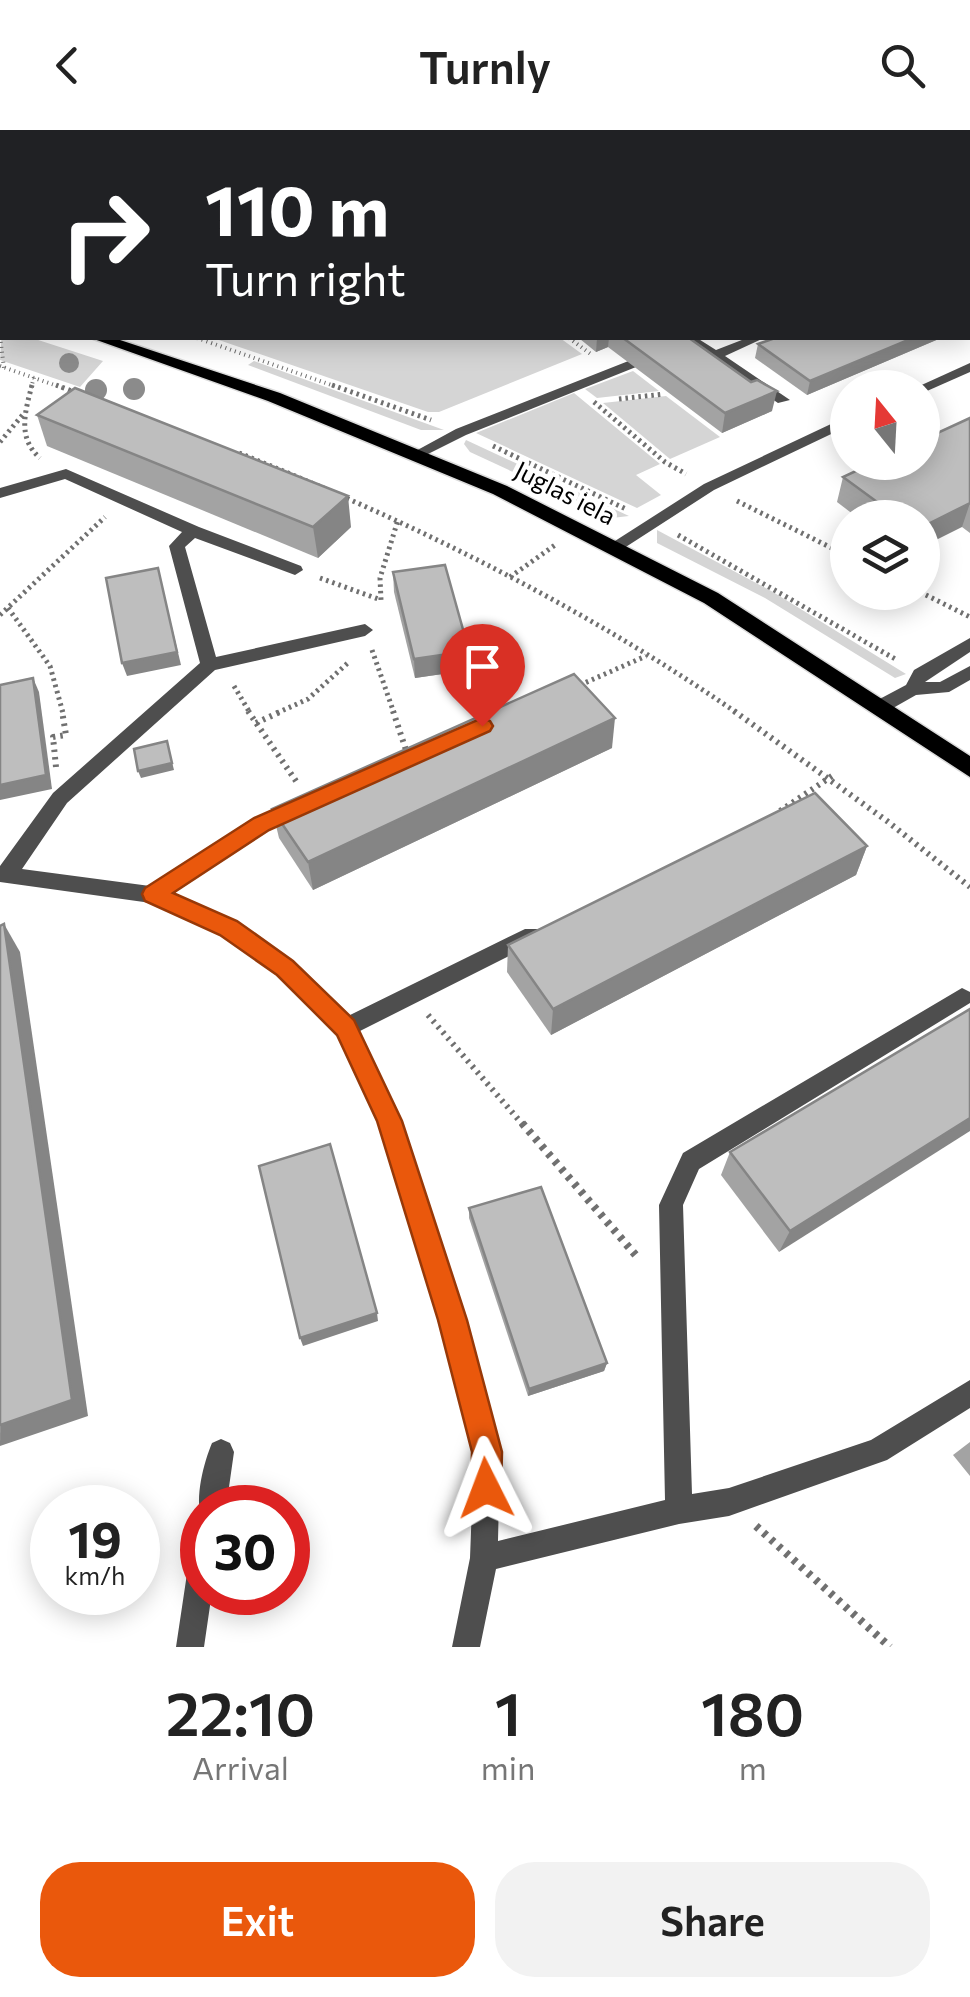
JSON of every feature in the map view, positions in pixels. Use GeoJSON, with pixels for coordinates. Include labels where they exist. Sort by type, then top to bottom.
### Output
{"type":"FeatureCollection","features":[{"type":"Feature","properties":{"kind":"main road","name":"Juglas iela"},"geometry":{"type":"LineString","coordinates":[[105,340],[274,397],[419,454],[576,529],[711,598],[970,768]]}},
{"type":"Feature","properties":{"kind":"street"},"geometry":{"type":"LineString","coordinates":[[673,348],[689,340]]}},
{"type":"Feature","properties":{"kind":"street"},"geometry":{"type":"LineString","coordinates":[[692,340],[782,400]]}},
{"type":"Feature","properties":{"kind":"street"},"geometry":{"type":"LineString","coordinates":[[715,355],[753,340]]}},
{"type":"Feature","properties":{"kind":"street"},"geometry":{"type":"LineString","coordinates":[[419,454],[631,364]]}},
{"type":"Feature","properties":{"kind":"street"},"geometry":{"type":"LineString","coordinates":[[940,380],[970,367]]}},
{"type":"Feature","properties":{"kind":"street"},"geometry":{"type":"LineString","coordinates":[[612,548],[709,487],[830,429]]}},
{"type":"Feature","properties":{"kind":"street"},"geometry":{"type":"LineString","coordinates":[[0,493],[66,474],[193,531],[295,570]]}},
{"type":"Feature","properties":{"kind":"street"},"geometry":{"type":"LineString","coordinates":[[193,531],[177,546],[215,664]]}},
{"type":"Feature","properties":{"kind":"street"},"geometry":{"type":"LineString","coordinates":[[365,630],[215,664],[60,798],[4,874],[153,894],[228,928],[285,968],[346,1028],[390,1121],[487,1452],[484,1558],[466,1647]]}},
{"type":"Feature","properties":{"kind":"street"},"geometry":{"type":"LineString","coordinates":[[913,689],[920,674],[970,644]]}},
{"type":"Feature","properties":{"kind":"street"},"geometry":{"type":"LineString","coordinates":[[880,707],[913,689],[943,688],[970,672]]}},
{"type":"Feature","properties":{"kind":"street"},"geometry":{"type":"LineString","coordinates":[[153,894],[262,824],[310,801]]}},
{"type":"Feature","properties":{"kind":"street"},"geometry":{"type":"LineString","coordinates":[[346,1028],[548,927]]}},
{"type":"Feature","properties":{"kind":"street"},"geometry":{"type":"LineString","coordinates":[[679,1510],[671,1205],[690,1161],[962,997]]}},
{"type":"Feature","properties":{"kind":"street"},"geometry":{"type":"LineString","coordinates":[[484,1558],[679,1510],[729,1502],[878,1451],[970,1393]]}},
{"type":"Feature","properties":{"kind":"street"},"geometry":{"type":"LineString","coordinates":[[216,1485],[221,1452]]}},
{"type":"Feature","properties":{"kind":"street"},"geometry":{"type":"LineString","coordinates":[[190,1647],[195,1615]]}},
{"type":"Feature","properties":{"kind":"path"},"geometry":{"type":"LineString","coordinates":[[0,340],[2,367],[89,398]]}},
{"type":"Feature","properties":{"kind":"path"},"geometry":{"type":"LineString","coordinates":[[34,377],[23,439],[29,451],[66,474]]}},
{"type":"Feature","properties":{"kind":"path"},"geometry":{"type":"LineString","coordinates":[[575,386],[665,462],[830,547]]}},
{"type":"Feature","properties":{"kind":"path"},"geometry":{"type":"LineString","coordinates":[[593,402],[664,394]]}},
{"type":"Feature","properties":{"kind":"path"},"geometry":{"type":"LineString","coordinates":[[0,442],[26,410]]}},
{"type":"Feature","properties":{"kind":"path"},"geometry":{"type":"LineString","coordinates":[[236,452],[310,479],[398,519],[648,656],[832,776],[970,886]]}},
{"type":"Feature","properties":{"kind":"path"},"geometry":{"type":"LineString","coordinates":[[0,615],[126,498]]}},
{"type":"Feature","properties":{"kind":"path"},"geometry":{"type":"LineString","coordinates":[[295,570],[381,600],[380,578],[398,519]]}},
{"type":"Feature","properties":{"kind":"path"},"geometry":{"type":"LineString","coordinates":[[510,577],[576,529]]}},
{"type":"Feature","properties":{"kind":"path"},"geometry":{"type":"LineString","coordinates":[[940,602],[970,617]]}},
{"type":"Feature","properties":{"kind":"path"},"geometry":{"type":"LineString","coordinates":[[8,608],[50,658],[57,674],[66,734],[49,738],[60,798]]}},
{"type":"Feature","properties":{"kind":"path"},"geometry":{"type":"LineString","coordinates":[[256,723],[308,699],[370,643],[408,756]]}},
{"type":"Feature","properties":{"kind":"path"},"geometry":{"type":"LineString","coordinates":[[579,685],[648,656]]}},
{"type":"Feature","properties":{"kind":"path"},"geometry":{"type":"LineString","coordinates":[[215,664],[310,801]]}},
{"type":"Feature","properties":{"kind":"path"},"geometry":{"type":"LineString","coordinates":[[771,818],[832,776]]}},
{"type":"Feature","properties":{"kind":"path"},"geometry":{"type":"LineString","coordinates":[[411,995],[674,1299]]}},
{"type":"Feature","properties":{"kind":"path"},"geometry":{"type":"LineString","coordinates":[[729,1502],[890,1647]]}},
{"type":"Feature","properties":{"kind":"shaded area"},"geometry":{"type":"Polygon","coordinates":[[[1,340],[38,340],[103,361],[80,387],[0,360],[1,340]]]}},
{"type":"Feature","properties":{"kind":"shaded area"},"geometry":{"type":"Polygon","coordinates":[[[219,340],[563,340],[582,354],[439,412],[428,412],[219,340]]]}},
{"type":"Feature","properties":{"kind":"shaded area"},"geometry":{"type":"Polygon","coordinates":[[[254,361],[444,430],[421,430],[248,365],[254,361]]]}},
{"type":"Feature","properties":{"kind":"shaded area"},"geometry":{"type":"Polygon","coordinates":[[[633,371],[659,391],[597,398],[585,389],[633,371]]]}},
{"type":"Feature","properties":{"kind":"shaded area"},"geometry":{"type":"Polygon","coordinates":[[[574,393],[660,464],[636,475],[661,495],[637,508],[476,433],[574,393]]]}},
{"type":"Feature","properties":{"kind":"shaded area"},"geometry":{"type":"Polygon","coordinates":[[[666,396],[720,437],[670,459],[603,403],[666,396]]]}},
{"type":"Feature","properties":{"kind":"shaded area"},"geometry":{"type":"Polygon","coordinates":[[[466,440],[629,516],[612,518],[470,452],[464,444],[466,440]]]}},
{"type":"Feature","properties":{"kind":"shaded area"},"geometry":{"type":"Polygon","coordinates":[[[657,530],[773,592],[906,674],[895,678],[765,598],[657,543],[657,530]]]}},
{"type":"Feature","properties":{"kind":"building"},"geometry":{"type":"Polygon","coordinates":[[[626,340],[692,340],[751,382],[757,380],[777,391],[725,413],[626,340]]]}},
{"type":"Feature","properties":{"kind":"building"},"geometry":{"type":"Polygon","coordinates":[[[769,340],[908,340],[830,370],[810,381],[758,344],[769,340]]]}},
{"type":"Feature","properties":{"kind":"building"},"geometry":{"type":"Polygon","coordinates":[[[75,388],[348,496],[313,527],[37,415],[75,388]]]}},
{"type":"Feature","properties":{"kind":"building"},"geometry":{"type":"Polygon","coordinates":[[[970,418],[970,503],[940,518],[940,500],[874,500],[847,480],[940,480],[940,432],[970,418]]]}},
{"type":"Feature","properties":{"kind":"building"},"geometry":{"type":"Polygon","coordinates":[[[445,565],[469,651],[414,659],[393,572],[445,565]]]}},
{"type":"Feature","properties":{"kind":"building"},"geometry":{"type":"Polygon","coordinates":[[[158,568],[177,652],[122,663],[106,578],[158,568]]]}},
{"type":"Feature","properties":{"kind":"building"},"geometry":{"type":"Polygon","coordinates":[[[574,674],[615,718],[308,862],[272,809],[574,674]]]}},
{"type":"Feature","properties":{"kind":"building"},"geometry":{"type":"Polygon","coordinates":[[[33,678],[46,775],[0,785],[0,685],[33,678]]]}},
{"type":"Feature","properties":{"kind":"building"},"geometry":{"type":"Polygon","coordinates":[[[167,741],[172,763],[138,771],[134,749],[167,741]]]}},
{"type":"Feature","properties":{"kind":"building"},"geometry":{"type":"Polygon","coordinates":[[[815,793],[867,846],[553,1009],[508,945],[815,793]]]}},
{"type":"Feature","properties":{"kind":"building"},"geometry":{"type":"Polygon","coordinates":[[[4,924],[72,1400],[0,1425],[0,926],[4,924]]]}},
{"type":"Feature","properties":{"kind":"building"},"geometry":{"type":"Polygon","coordinates":[[[970,1009],[970,1118],[790,1231],[730,1152],[970,1009]]]}},
{"type":"Feature","properties":{"kind":"building"},"geometry":{"type":"Polygon","coordinates":[[[330,1144],[377,1313],[300,1338],[259,1166],[330,1144]]]}},
{"type":"Feature","properties":{"kind":"building"},"geometry":{"type":"Polygon","coordinates":[[[541,1187],[607,1363],[529,1389],[469,1208],[541,1187]]]}},
{"type":"Feature","properties":{"kind":"route"},"geometry":{"type":"LineString","coordinates":[[482,726],[262,824],[153,894],[228,928],[285,968],[346,1028],[390,1121],[452,1320],[487,1452],[486,1488]]}}]}
